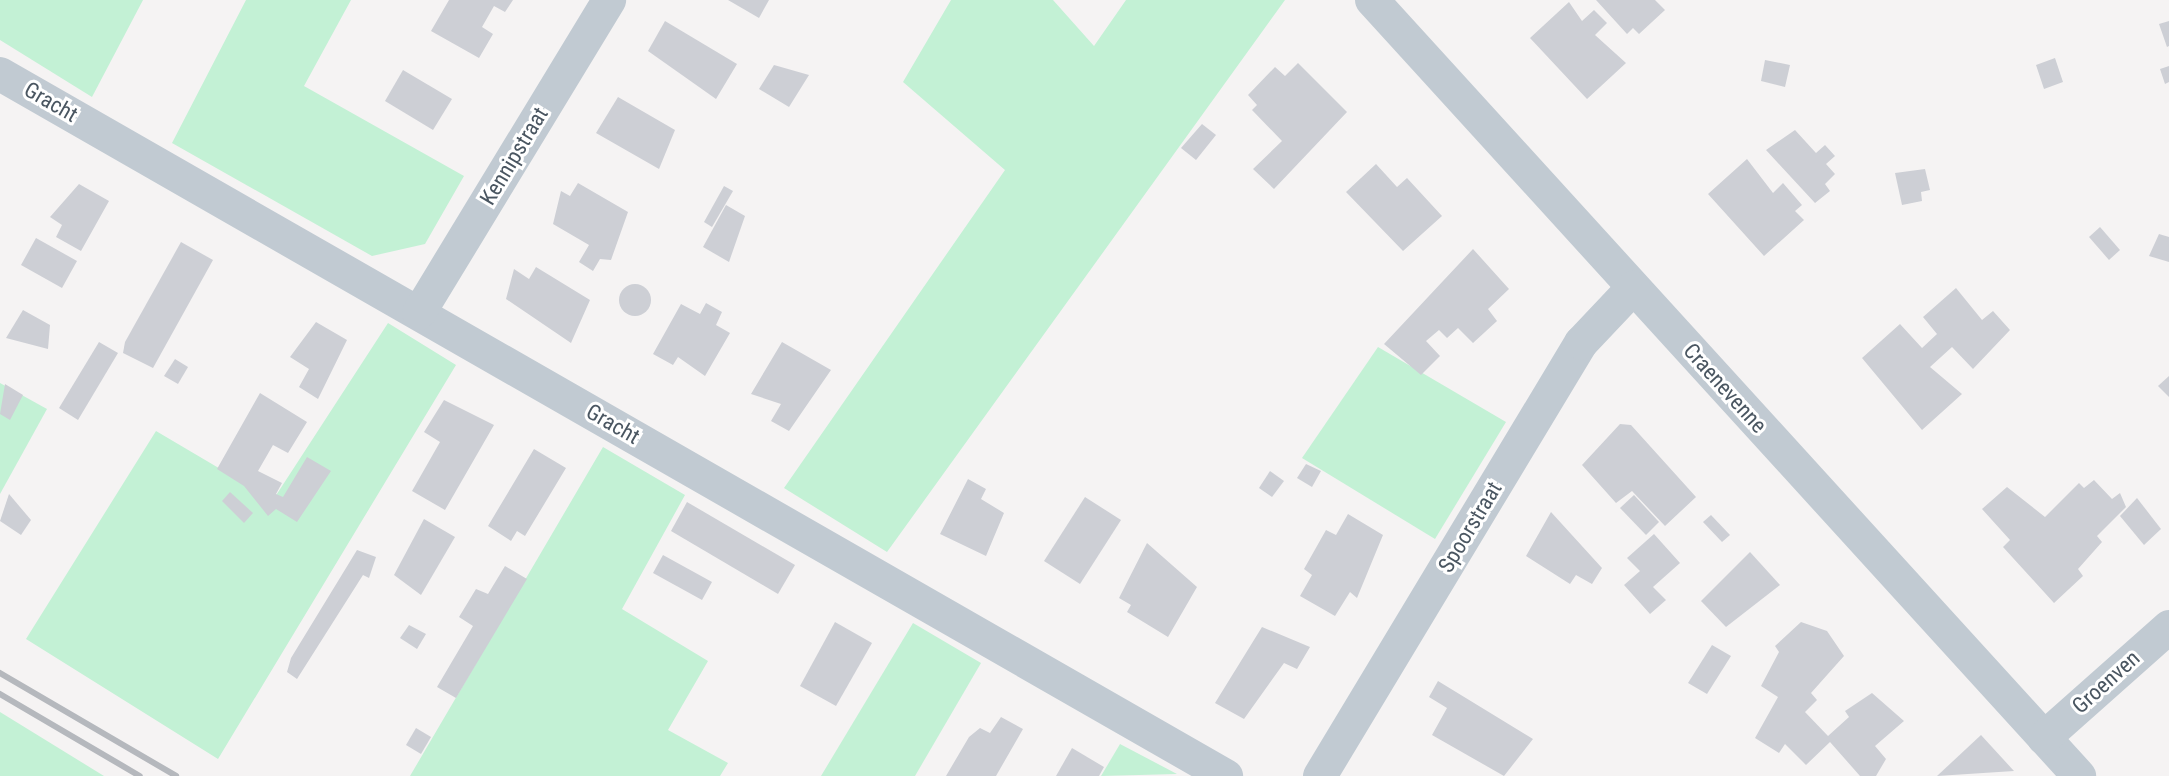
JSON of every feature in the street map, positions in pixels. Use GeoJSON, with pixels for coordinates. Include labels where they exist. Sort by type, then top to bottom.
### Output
{"type":"FeatureCollection","features":[{"type":"Feature","properties":{"kind":"street","name":"Kennipstraat"},"geometry":{"type":"LineString","coordinates":[[419,313],[609,0]]}},
{"type":"Feature","properties":{"kind":"street","name":"Craenevenne"},"geometry":{"type":"LineString","coordinates":[[1372,0],[2079,776]]}},
{"type":"Feature","properties":{"kind":"street","name":"Gracht"},"geometry":{"type":"LineString","coordinates":[[0,74],[1226,776]]}},
{"type":"Feature","properties":{"kind":"street","name":"Spoorstraat"},"geometry":{"type":"LineString","coordinates":[[1320,776],[1581,343],[1633,288]]}},
{"type":"Feature","properties":{"kind":"street","name":"Groenven"},"geometry":{"type":"LineString","coordinates":[[2044,738],[2169,627]]}},
{"type":"Feature","properties":{"kind":"green space"},"geometry":{"type":"Polygon","coordinates":[[[0,0],[143,0],[92,97],[0,40],[0,0]]]}},
{"type":"Feature","properties":{"kind":"green space"},"geometry":{"type":"Polygon","coordinates":[[[246,0],[351,0],[304,86],[464,176],[425,244],[372,256],[172,143],[246,0]]]}},
{"type":"Feature","properties":{"kind":"green space"},"geometry":{"type":"Polygon","coordinates":[[[951,0],[1053,0],[1094,46],[1126,0],[1285,0],[887,552],[784,488],[1005,170],[903,82],[951,0]]]}},
{"type":"Feature","properties":{"kind":"green space"},"geometry":{"type":"Polygon","coordinates":[[[388,323],[456,365],[218,759],[26,639],[156,431],[273,500],[388,323]]]}},
{"type":"Feature","properties":{"kind":"green space"},"geometry":{"type":"Polygon","coordinates":[[[1378,347],[1506,422],[1435,539],[1302,458],[1378,347]]]}},
{"type":"Feature","properties":{"kind":"green space"},"geometry":{"type":"Polygon","coordinates":[[[0,383],[47,409],[0,494],[0,383]]]}},
{"type":"Feature","properties":{"kind":"green space"},"geometry":{"type":"Polygon","coordinates":[[[603,447],[685,495],[622,609],[708,661],[668,730],[728,763],[720,776],[410,776],[603,447]]]}},
{"type":"Feature","properties":{"kind":"green space"},"geometry":{"type":"Polygon","coordinates":[[[913,623],[981,663],[915,776],[821,776],[913,623]]]}},
{"type":"Feature","properties":{"kind":"green space"},"geometry":{"type":"Polygon","coordinates":[[[0,712],[104,776],[0,776],[0,712]]]}},
{"type":"Feature","properties":{"kind":"green space"},"geometry":{"type":"Polygon","coordinates":[[[1120,744],[1177,774],[1101,776],[1120,744]]]}},
{"type":"Feature","properties":{"kind":"building"},"geometry":{"type":"Polygon","coordinates":[[[449,0],[513,0],[505,12],[494,6],[482,27],[493,34],[479,58],[431,31],[449,0]]]}},
{"type":"Feature","properties":{"kind":"building"},"geometry":{"type":"Polygon","coordinates":[[[728,0],[769,0],[759,18],[728,0]]]}},
{"type":"Feature","properties":{"kind":"building"},"geometry":{"type":"Polygon","coordinates":[[[1596,0],[1655,0],[1665,10],[1639,34],[1633,28],[1627,34],[1596,0]]]}},
{"type":"Feature","properties":{"kind":"building"},"geometry":{"type":"Polygon","coordinates":[[[1569,2],[1582,21],[1594,10],[1607,23],[1595,35],[1626,63],[1587,99],[1530,38],[1569,2]]]}},
{"type":"Feature","properties":{"kind":"building"},"geometry":{"type":"Polygon","coordinates":[[[665,21],[737,64],[716,99],[648,51],[665,21]]]}},
{"type":"Feature","properties":{"kind":"building"},"geometry":{"type":"Polygon","coordinates":[[[2169,21],[2169,46],[2167,47],[2159,24],[2169,21]]]}},
{"type":"Feature","properties":{"kind":"building"},"geometry":{"type":"Polygon","coordinates":[[[2055,58],[2063,82],[2044,89],[2036,65],[2055,58]]]}},
{"type":"Feature","properties":{"kind":"building"},"geometry":{"type":"Polygon","coordinates":[[[1765,60],[1790,65],[1785,87],[1761,81],[1765,60]]]}},
{"type":"Feature","properties":{"kind":"building"},"geometry":{"type":"Polygon","coordinates":[[[1298,63],[1347,112],[1274,189],[1253,169],[1282,141],[1252,110],[1257,105],[1248,95],[1275,67],[1285,76],[1298,63]]]}},
{"type":"Feature","properties":{"kind":"building"},"geometry":{"type":"Polygon","coordinates":[[[774,65],[809,75],[789,107],[759,89],[774,65]]]}},
{"type":"Feature","properties":{"kind":"building"},"geometry":{"type":"Polygon","coordinates":[[[2169,66],[2169,82],[2165,84],[2160,69],[2169,66]]]}},
{"type":"Feature","properties":{"kind":"building"},"geometry":{"type":"Polygon","coordinates":[[[403,70],[452,99],[433,130],[385,101],[403,70]]]}},
{"type":"Feature","properties":{"kind":"building"},"geometry":{"type":"Polygon","coordinates":[[[618,97],[675,130],[659,169],[596,133],[618,97]]]}},
{"type":"Feature","properties":{"kind":"building"},"geometry":{"type":"Polygon","coordinates":[[[1202,124],[1216,135],[1196,160],[1181,148],[1202,124]]]}},
{"type":"Feature","properties":{"kind":"building"},"geometry":{"type":"Polygon","coordinates":[[[1795,130],[1816,153],[1825,145],[1835,156],[1826,164],[1835,174],[1825,184],[1830,191],[1815,203],[1766,150],[1795,130]]]}},
{"type":"Feature","properties":{"kind":"building"},"geometry":{"type":"Polygon","coordinates":[[[1747,159],[1773,193],[1783,183],[1802,205],[1795,211],[1804,220],[1764,256],[1708,194],[1747,159]]]}},
{"type":"Feature","properties":{"kind":"building"},"geometry":{"type":"Polygon","coordinates":[[[1376,164],[1397,187],[1407,178],[1442,216],[1403,251],[1346,192],[1376,164]]]}},
{"type":"Feature","properties":{"kind":"building"},"geometry":{"type":"Polygon","coordinates":[[[1925,169],[1930,190],[1921,192],[1922,201],[1902,205],[1895,173],[1925,169]]]}},
{"type":"Feature","properties":{"kind":"building"},"geometry":{"type":"Polygon","coordinates":[[[578,183],[628,212],[611,260],[600,259],[593,271],[579,262],[589,245],[553,224],[561,191],[570,196],[578,183]]]}},
{"type":"Feature","properties":{"kind":"building"},"geometry":{"type":"Polygon","coordinates":[[[79,184],[109,201],[81,251],[56,237],[62,225],[50,217],[79,184]]]}},
{"type":"Feature","properties":{"kind":"building"},"geometry":{"type":"Polygon","coordinates":[[[724,186],[733,191],[712,227],[704,222],[724,186]]]}},
{"type":"Feature","properties":{"kind":"building"},"geometry":{"type":"Polygon","coordinates":[[[726,205],[745,216],[729,262],[703,247],[726,205]]]}},
{"type":"Feature","properties":{"kind":"building"},"geometry":{"type":"Polygon","coordinates":[[[2100,227],[2120,250],[2109,260],[2089,237],[2100,227]]]}},
{"type":"Feature","properties":{"kind":"building"},"geometry":{"type":"Polygon","coordinates":[[[2159,234],[2169,237],[2169,262],[2149,256],[2159,234]]]}},
{"type":"Feature","properties":{"kind":"building"},"geometry":{"type":"Polygon","coordinates":[[[36,238],[77,261],[62,288],[21,265],[36,238]]]}},
{"type":"Feature","properties":{"kind":"building"},"geometry":{"type":"Polygon","coordinates":[[[181,242],[213,260],[153,368],[123,353],[125,342],[181,242]]]}},
{"type":"Feature","properties":{"kind":"building"},"geometry":{"type":"Polygon","coordinates":[[[1473,249],[1509,289],[1488,309],[1497,321],[1473,343],[1458,328],[1447,338],[1439,330],[1426,341],[1440,356],[1421,375],[1384,344],[1473,249]]]}},
{"type":"Feature","properties":{"kind":"building"},"geometry":{"type":"Polygon","coordinates":[[[536,267],[590,300],[571,343],[506,299],[514,269],[529,279],[536,267]]]}},
{"type":"Feature","properties":{"kind":"building"},"geometry":{"type":"Polygon","coordinates":[[[635,284],[646,289],[651,300],[646,311],[635,316],[624,311],[619,300],[624,289],[635,284]]]}},
{"type":"Feature","properties":{"kind":"building"},"geometry":{"type":"Polygon","coordinates":[[[1956,288],[1982,320],[1993,311],[2010,330],[1973,369],[1952,347],[1930,367],[1962,394],[1922,430],[1862,358],[1900,324],[1922,348],[1937,334],[1923,317],[1956,288]]]}},
{"type":"Feature","properties":{"kind":"building"},"geometry":{"type":"Polygon","coordinates":[[[706,303],[722,312],[716,325],[730,333],[705,376],[678,357],[673,365],[653,354],[681,304],[700,314],[706,303]]]}},
{"type":"Feature","properties":{"kind":"building"},"geometry":{"type":"Polygon","coordinates":[[[23,310],[50,325],[48,349],[6,338],[23,310]]]}},
{"type":"Feature","properties":{"kind":"building"},"geometry":{"type":"Polygon","coordinates":[[[316,322],[347,340],[318,399],[299,387],[309,369],[290,357],[316,322]]]}},
{"type":"Feature","properties":{"kind":"building"},"geometry":{"type":"Polygon","coordinates":[[[99,342],[118,353],[78,420],[59,408],[99,342]]]}},
{"type":"Feature","properties":{"kind":"building"},"geometry":{"type":"Polygon","coordinates":[[[782,342],[831,370],[789,431],[771,421],[781,404],[751,394],[782,342]]]}},
{"type":"Feature","properties":{"kind":"building"},"geometry":{"type":"Polygon","coordinates":[[[175,359],[188,367],[178,384],[164,376],[175,359]]]}},
{"type":"Feature","properties":{"kind":"building"},"geometry":{"type":"Polygon","coordinates":[[[2169,376],[2169,397],[2158,386],[2169,376]]]}},
{"type":"Feature","properties":{"kind":"building"},"geometry":{"type":"Polygon","coordinates":[[[5,384],[23,395],[10,420],[0,414],[5,384]]]}},
{"type":"Feature","properties":{"kind":"building"},"geometry":{"type":"Polygon","coordinates":[[[260,393],[307,422],[288,453],[273,445],[258,471],[282,483],[276,494],[283,497],[307,457],[331,471],[297,522],[276,509],[268,516],[244,486],[217,469],[260,393]]]}},
{"type":"Feature","properties":{"kind":"building"},"geometry":{"type":"Polygon","coordinates":[[[444,400],[494,425],[445,510],[412,491],[440,442],[424,432],[444,400]]]}},
{"type":"Feature","properties":{"kind":"building"},"geometry":{"type":"Polygon","coordinates":[[[1620,424],[1631,425],[1696,497],[1665,526],[1632,491],[1616,503],[1582,465],[1620,424]]]}},
{"type":"Feature","properties":{"kind":"building"},"geometry":{"type":"Polygon","coordinates":[[[534,449],[566,468],[525,536],[517,531],[511,541],[488,526],[534,449]]]}},
{"type":"Feature","properties":{"kind":"building"},"geometry":{"type":"Polygon","coordinates":[[[1306,464],[1321,471],[1312,487],[1297,478],[1306,464]]]}},
{"type":"Feature","properties":{"kind":"building"},"geometry":{"type":"Polygon","coordinates":[[[1270,471],[1284,481],[1272,497],[1259,488],[1270,471]]]}},
{"type":"Feature","properties":{"kind":"building"},"geometry":{"type":"Polygon","coordinates":[[[968,479],[986,489],[981,499],[1004,513],[986,556],[940,534],[968,479]]]}},
{"type":"Feature","properties":{"kind":"building"},"geometry":{"type":"Polygon","coordinates":[[[2094,480],[2112,499],[2120,493],[2126,507],[2097,536],[2102,542],[2078,569],[2083,576],[2054,603],[2003,547],[2010,540],[1982,509],[2007,487],[2045,517],[2079,483],[2084,488],[2094,480]]]}},
{"type":"Feature","properties":{"kind":"building"},"geometry":{"type":"Polygon","coordinates":[[[230,492],[253,513],[244,523],[222,501],[230,492]]]}},
{"type":"Feature","properties":{"kind":"building"},"geometry":{"type":"Polygon","coordinates":[[[9,494],[31,520],[21,535],[0,521],[9,494]]]}},
{"type":"Feature","properties":{"kind":"building"},"geometry":{"type":"Polygon","coordinates":[[[1634,495],[1659,522],[1646,535],[1620,508],[1634,495]]]}},
{"type":"Feature","properties":{"kind":"building"},"geometry":{"type":"Polygon","coordinates":[[[1085,497],[1121,520],[1080,584],[1044,561],[1085,497]]]}},
{"type":"Feature","properties":{"kind":"building"},"geometry":{"type":"Polygon","coordinates":[[[2137,498],[2161,529],[2144,545],[2120,516],[2137,498]]]}},
{"type":"Feature","properties":{"kind":"building"},"geometry":{"type":"Polygon","coordinates":[[[687,502],[795,565],[778,594],[671,531],[687,502]]]}},
{"type":"Feature","properties":{"kind":"building"},"geometry":{"type":"Polygon","coordinates":[[[1551,512],[1602,568],[1592,584],[1576,575],[1570,584],[1526,556],[1551,512]]]}},
{"type":"Feature","properties":{"kind":"building"},"geometry":{"type":"Polygon","coordinates":[[[1348,514],[1383,535],[1357,598],[1350,592],[1335,616],[1300,596],[1312,575],[1304,569],[1326,530],[1336,535],[1348,514]]]}},
{"type":"Feature","properties":{"kind":"building"},"geometry":{"type":"Polygon","coordinates":[[[1711,515],[1730,535],[1722,542],[1703,522],[1711,515]]]}},
{"type":"Feature","properties":{"kind":"building"},"geometry":{"type":"Polygon","coordinates":[[[424,519],[455,537],[421,595],[394,575],[424,519]]]}},
{"type":"Feature","properties":{"kind":"building"},"geometry":{"type":"Polygon","coordinates":[[[1654,534],[1680,563],[1653,587],[1666,600],[1650,614],[1624,585],[1640,571],[1627,558],[1654,534]]]}},
{"type":"Feature","properties":{"kind":"building"},"geometry":{"type":"Polygon","coordinates":[[[1147,543],[1197,587],[1168,637],[1127,612],[1131,605],[1119,598],[1147,543]]]}},
{"type":"Feature","properties":{"kind":"building"},"geometry":{"type":"Polygon","coordinates":[[[357,550],[376,557],[369,578],[363,575],[297,679],[287,672],[291,658],[357,550]]]}},
{"type":"Feature","properties":{"kind":"building"},"geometry":{"type":"Polygon","coordinates":[[[1750,552],[1780,585],[1726,627],[1701,601],[1750,552]]]}},
{"type":"Feature","properties":{"kind":"building"},"geometry":{"type":"Polygon","coordinates":[[[663,555],[712,582],[702,600],[653,573],[663,555]]]}},
{"type":"Feature","properties":{"kind":"building"},"geometry":{"type":"Polygon","coordinates":[[[505,566],[527,579],[456,698],[437,687],[473,626],[459,617],[476,589],[488,594],[505,566]]]}},
{"type":"Feature","properties":{"kind":"building"},"geometry":{"type":"Polygon","coordinates":[[[835,622],[872,643],[836,706],[800,686],[835,622]]]}},
{"type":"Feature","properties":{"kind":"building"},"geometry":{"type":"Polygon","coordinates":[[[1801,622],[1827,631],[1844,656],[1811,693],[1817,700],[1805,712],[1828,736],[1849,717],[1845,711],[1872,693],[1904,721],[1875,746],[1886,759],[1876,776],[1860,776],[1830,742],[1806,765],[1785,744],[1779,753],[1755,738],[1778,697],[1761,686],[1779,652],[1775,646],[1801,622]]]}},
{"type":"Feature","properties":{"kind":"building"},"geometry":{"type":"Polygon","coordinates":[[[409,625],[426,634],[417,649],[400,638],[409,625]]]}},
{"type":"Feature","properties":{"kind":"building"},"geometry":{"type":"Polygon","coordinates":[[[1262,627],[1310,647],[1297,669],[1284,663],[1244,719],[1215,703],[1262,627]]]}},
{"type":"Feature","properties":{"kind":"building"},"geometry":{"type":"Polygon","coordinates":[[[1712,645],[1731,656],[1707,694],[1688,683],[1712,645]]]}},
{"type":"Feature","properties":{"kind":"building"},"geometry":{"type":"Polygon","coordinates":[[[1438,681],[1533,739],[1504,776],[1432,735],[1447,708],[1429,697],[1438,681]]]}},
{"type":"Feature","properties":{"kind":"building"},"geometry":{"type":"Polygon","coordinates":[[[1001,717],[1023,729],[996,776],[946,776],[969,737],[980,728],[990,733],[1001,717]]]}},
{"type":"Feature","properties":{"kind":"building"},"geometry":{"type":"Polygon","coordinates":[[[416,728],[431,737],[421,754],[406,745],[416,728]]]}},
{"type":"Feature","properties":{"kind":"building"},"geometry":{"type":"Polygon","coordinates":[[[1981,735],[2014,771],[1937,776],[1981,735]]]}},
{"type":"Feature","properties":{"kind":"building"},"geometry":{"type":"Polygon","coordinates":[[[1072,748],[1104,767],[1099,776],[1056,776],[1072,748]]]}},
{"type":"Feature","properties":{"kind":"railway"},"geometry":{"type":"LineString","coordinates":[[0,673],[176,776]]}},
{"type":"Feature","properties":{"kind":"railway"},"geometry":{"type":"LineString","coordinates":[[0,694],[140,776]]}}]}
